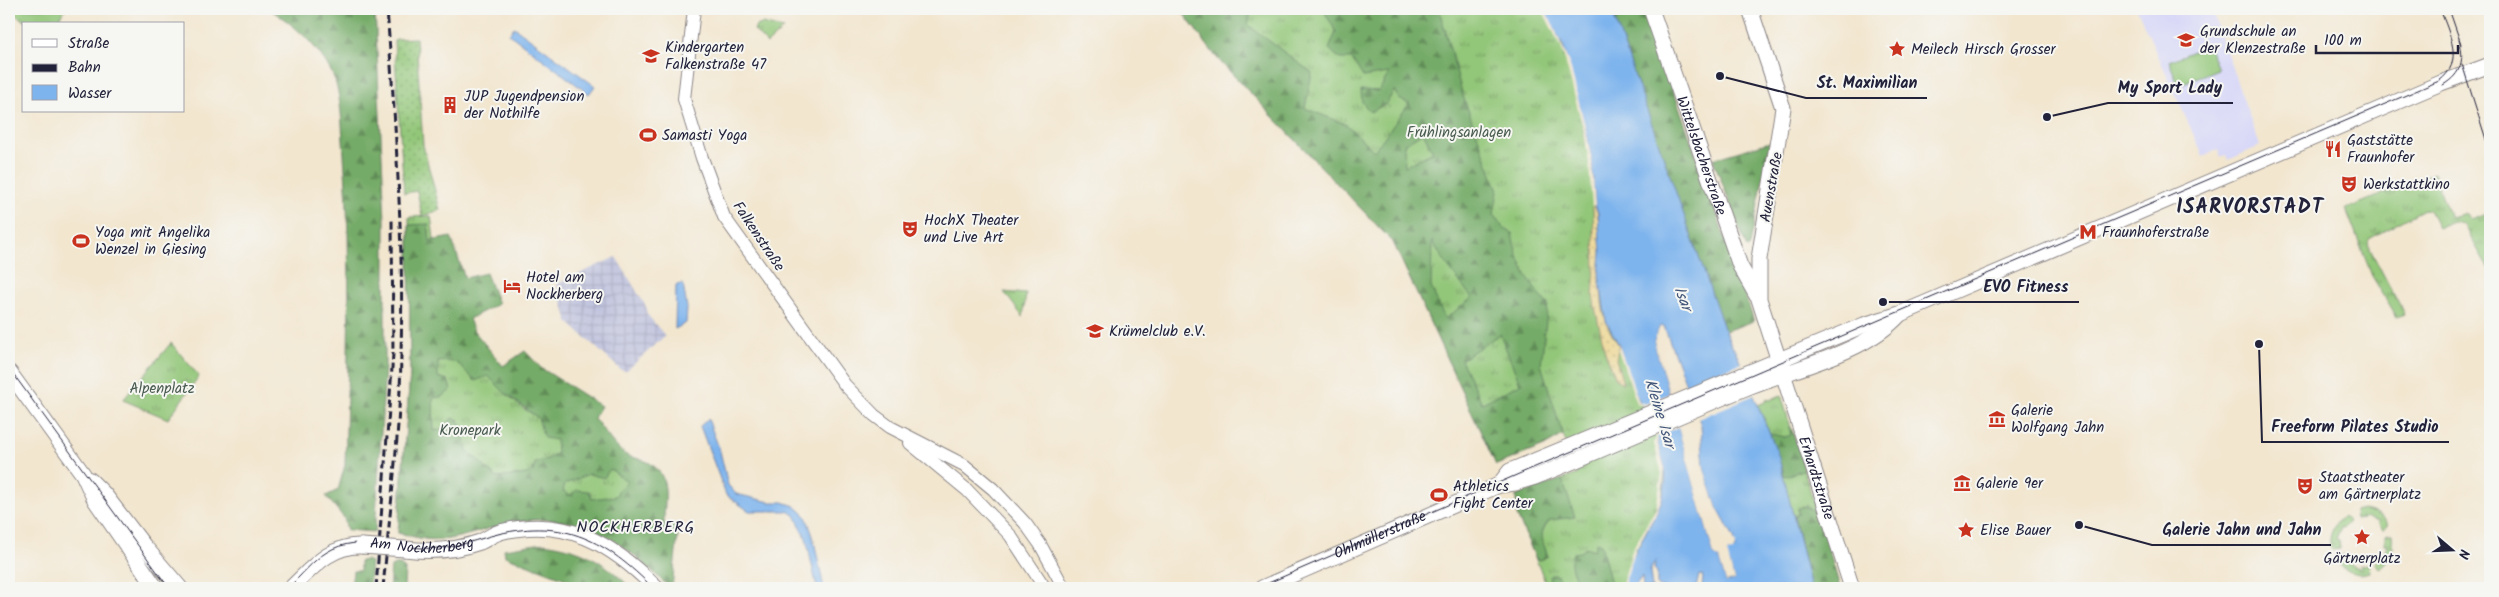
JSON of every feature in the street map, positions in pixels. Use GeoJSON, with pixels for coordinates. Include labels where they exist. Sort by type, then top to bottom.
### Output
{"type":"FeatureCollection","features":[{"type":"Feature","properties":{"kind":"main road","name":"Wittelsbacherstraße"},"geometry":{"type":"LineString","coordinates":[[1651,9],[1740,266],[1759,299]]}},
{"type":"Feature","properties":{"kind":"main road","name":"Auenstraße"},"geometry":{"type":"LineString","coordinates":[[1750,9],[1783,108],[1758,259],[1759,299],[1782,367]]}},
{"type":"Feature","properties":{"kind":"main road"},"geometry":{"type":"LineString","coordinates":[[1499,485],[1510,471],[1782,367],[1879,319],[1900,314],[2466,74],[2490,66]]}},
{"type":"Feature","properties":{"kind":"main road","name":"Erhardtstraße"},"geometry":{"type":"LineString","coordinates":[[1782,367],[1852,588]]}},
{"type":"Feature","properties":{"kind":"main road"},"geometry":{"type":"LineString","coordinates":[[9,372],[83,474],[104,494],[144,546],[180,588]]}},
{"type":"Feature","properties":{"kind":"main road"},"geometry":{"type":"LineString","coordinates":[[1499,485],[1515,483],[1567,464],[1748,379]]}},
{"type":"Feature","properties":{"kind":"main road"},"geometry":{"type":"LineString","coordinates":[[83,474],[95,500],[156,588]]}},
{"type":"Feature","properties":{"kind":"main road","name":"Ohlmüllerstraße"},"geometry":{"type":"LineString","coordinates":[[1262,588],[1499,485]]}},
{"type":"Feature","properties":{"kind":"main road","name":"Am Nockherberg"},"geometry":{"type":"LineString","coordinates":[[291,588],[329,554],[345,547],[362,546],[445,550],[482,541],[501,532],[534,527],[576,533],[614,551],[656,588]]}},
{"type":"Feature","properties":{"kind":"main road","name":"Am Nockherberg"},"geometry":{"type":"LineString","coordinates":[[482,541],[498,543],[516,538],[543,536],[570,541],[604,556],[642,588]]}},
{"type":"Feature","properties":{"kind":"street","name":"Falkenstraße"},"geometry":{"type":"LineString","coordinates":[[694,9],[684,99],[705,166],[724,217],[844,385],[874,415],[903,436],[967,490],[996,520],[1024,554],[1045,588]]}},
{"type":"Feature","properties":{"kind":"street","name":"Falkenstraße"},"geometry":{"type":"LineString","coordinates":[[903,436],[964,465],[993,488],[1025,523],[1040,544],[1064,588]]}},
{"type":"Feature","properties":{"kind":"shaded area"},"geometry":{"type":"Polygon","coordinates":[[[2137,9],[2211,9],[2260,146],[2228,160],[2226,155],[2221,157],[2218,149],[2203,156],[2137,9]]]}},
{"type":"Feature","properties":{"kind":"shaded area"},"geometry":{"type":"Polygon","coordinates":[[[616,257],[647,308],[646,313],[665,336],[626,371],[621,370],[568,322],[557,284],[616,257]]]}},
{"type":"Feature","properties":{"kind":"green space"},"geometry":{"type":"Polygon","coordinates":[[[15,9],[65,9],[57,22],[27,22],[12,13],[15,9]]]}},
{"type":"Feature","properties":{"kind":"green space"},"geometry":{"type":"Polygon","coordinates":[[[269,9],[375,9],[385,220],[385,367],[375,532],[347,530],[344,518],[326,496],[338,490],[345,465],[349,310],[348,232],[342,124],[338,91],[332,73],[313,45],[305,36],[269,9]]]}},
{"type":"Feature","properties":{"kind":"green space","name":"Frühlingsanlagen"},"geometry":{"type":"Polygon","coordinates":[[[1180,9],[1544,9],[1553,24],[1570,66],[1642,402],[1658,437],[1665,468],[1663,490],[1623,588],[1548,588],[1517,515],[1516,496],[1578,474],[1563,435],[1544,446],[1496,465],[1393,242],[1217,58],[1180,9]]]}},
{"type":"Feature","properties":{"kind":"green space"},"geometry":{"type":"Polygon","coordinates":[[[1180,9],[1251,9],[1248,25],[1312,73],[1305,108],[1347,125],[1374,151],[1409,104],[1399,99],[1394,91],[1386,104],[1370,112],[1362,102],[1361,90],[1379,91],[1389,73],[1363,77],[1352,59],[1340,59],[1329,49],[1336,32],[1323,9],[1439,9],[1463,96],[1498,191],[1494,214],[1503,228],[1512,233],[1524,271],[1548,304],[1541,364],[1563,435],[1544,446],[1496,465],[1393,242],[1217,58],[1180,9]],[[1423,132],[1404,144],[1405,166],[1433,152],[1423,132]],[[1432,241],[1431,287],[1445,319],[1472,298],[1446,264],[1432,241]],[[1500,334],[1461,360],[1482,403],[1520,384],[1500,334]]]}},
{"type":"Feature","properties":{"kind":"green space"},"geometry":{"type":"Polygon","coordinates":[[[1611,9],[1645,9],[1754,321],[1725,331],[1611,9]]]}},
{"type":"Feature","properties":{"kind":"green space"},"geometry":{"type":"Polygon","coordinates":[[[762,24],[783,29],[767,44],[754,30],[756,26],[762,24]]]}},
{"type":"Feature","properties":{"kind":"green space"},"geometry":{"type":"Polygon","coordinates":[[[416,38],[423,145],[440,210],[422,216],[417,191],[404,193],[394,41],[396,39],[416,38]]]}},
{"type":"Feature","properties":{"kind":"green space"},"geometry":{"type":"Polygon","coordinates":[[[2208,45],[2218,69],[2178,85],[2169,61],[2208,45]]]}},
{"type":"Feature","properties":{"kind":"green space"},"geometry":{"type":"Polygon","coordinates":[[[1770,142],[1750,246],[1747,248],[1713,159],[1770,142]]]}},
{"type":"Feature","properties":{"kind":"green space"},"geometry":{"type":"Polygon","coordinates":[[[2434,173],[2450,218],[2466,214],[2470,219],[2490,212],[2490,271],[2463,224],[2454,222],[2438,227],[2429,210],[2424,209],[2369,239],[2370,249],[2404,314],[2397,317],[2372,276],[2346,209],[2434,173]]]}},
{"type":"Feature","properties":{"kind":"green space","name":"Kronepark"},"geometry":{"type":"Polygon","coordinates":[[[431,216],[440,285],[505,393],[524,409],[558,429],[646,493],[658,577],[642,561],[608,537],[589,528],[570,523],[550,520],[529,520],[456,538],[439,540],[423,539],[398,533],[410,374],[409,217],[431,216]]]}},
{"type":"Feature","properties":{"kind":"green space"},"geometry":{"type":"Polygon","coordinates":[[[428,224],[430,241],[451,237],[465,278],[486,273],[498,304],[469,319],[474,331],[503,366],[525,351],[541,368],[601,406],[594,418],[623,453],[653,465],[659,471],[665,486],[664,524],[679,525],[672,588],[669,588],[652,570],[615,542],[596,531],[576,524],[554,520],[530,520],[439,540],[423,539],[398,533],[410,374],[409,225],[428,224]],[[438,362],[438,377],[448,380],[451,390],[442,397],[433,398],[434,431],[442,429],[452,418],[459,420],[467,450],[497,478],[526,474],[533,471],[535,463],[548,459],[557,453],[556,440],[544,438],[538,418],[505,393],[488,376],[475,381],[457,363],[438,362]],[[610,469],[604,478],[589,474],[565,484],[563,491],[570,495],[577,490],[589,491],[592,499],[616,496],[619,489],[628,482],[610,469]]]}},
{"type":"Feature","properties":{"kind":"green space"},"geometry":{"type":"Polygon","coordinates":[[[1004,292],[1026,294],[1023,317],[1004,292]]]}},
{"type":"Feature","properties":{"kind":"green space","name":"Alpenplatz"},"geometry":{"type":"Polygon","coordinates":[[[171,343],[199,376],[168,419],[123,400],[171,343]]]}},
{"type":"Feature","properties":{"kind":"green space"},"geometry":{"type":"Polygon","coordinates":[[[1781,395],[1840,588],[1811,588],[1778,454],[1758,405],[1767,401],[1766,399],[1770,400],[1781,395]]]}},
{"type":"Feature","properties":{"kind":"green space"},"geometry":{"type":"Polygon","coordinates":[[[1791,427],[1805,469],[1787,476],[1784,475],[1770,434],[1785,437],[1791,435],[1789,428],[1791,427]]]}},
{"type":"Feature","properties":{"kind":"green space"},"geometry":{"type":"Polygon","coordinates":[[[1562,479],[1575,517],[1550,520],[1544,529],[1542,537],[1548,556],[1541,560],[1536,559],[1517,515],[1516,496],[1562,479]]]}},
{"type":"Feature","properties":{"kind":"green space"},"geometry":{"type":"Polygon","coordinates":[[[1805,506],[1819,514],[1840,588],[1811,588],[1794,516],[1798,514],[1798,508],[1805,506]]]}},
{"type":"Feature","properties":{"kind":"green space"},"geometry":{"type":"Polygon","coordinates":[[[2363,510],[2374,513],[2384,519],[2387,526],[2383,530],[2376,523],[2378,521],[2365,517],[2364,519],[2355,520],[2354,512],[2363,510]]]}},
{"type":"Feature","properties":{"kind":"green space"},"geometry":{"type":"Polygon","coordinates":[[[2343,516],[2349,522],[2343,528],[2341,527],[2336,539],[2339,540],[2340,549],[2332,550],[2330,536],[2343,516]]]}},
{"type":"Feature","properties":{"kind":"green space"},"geometry":{"type":"Polygon","coordinates":[[[2393,534],[2391,554],[2387,562],[2379,568],[2374,562],[2381,556],[2383,557],[2388,545],[2385,544],[2385,535],[2393,534]]]}},
{"type":"Feature","properties":{"kind":"green space"},"geometry":{"type":"Polygon","coordinates":[[[1596,542],[1601,544],[1612,588],[1548,588],[1550,575],[1557,575],[1561,584],[1576,579],[1571,566],[1573,553],[1580,552],[1586,547],[1594,550],[1596,542]]]}},
{"type":"Feature","properties":{"kind":"green space"},"geometry":{"type":"Polygon","coordinates":[[[543,543],[570,548],[592,557],[611,570],[631,588],[589,588],[505,556],[504,549],[543,543]]]}},
{"type":"Feature","properties":{"kind":"green space"},"geometry":{"type":"Polygon","coordinates":[[[2342,555],[2347,561],[2359,568],[2360,565],[2369,564],[2370,572],[2360,574],[2343,568],[2336,561],[2342,555]]]}},
{"type":"Feature","properties":{"kind":"green space"},"geometry":{"type":"Polygon","coordinates":[[[360,561],[371,562],[369,588],[351,588],[353,571],[360,571],[360,561]]]}},
{"type":"Feature","properties":{"kind":"green space"},"geometry":{"type":"Polygon","coordinates":[[[400,565],[405,569],[404,588],[389,588],[391,567],[400,565]]]}},
{"type":"Feature","properties":{"kind":"sand"},"geometry":{"type":"Polygon","coordinates":[[[1595,205],[1600,222],[1601,295],[1609,329],[1619,345],[1616,359],[1623,384],[1616,379],[1605,352],[1593,296],[1595,268],[1593,206],[1595,205]]]}},
{"type":"Feature","properties":{"kind":"water"},"geometry":{"type":"Polygon","coordinates":[[[1544,9],[1611,9],[1725,331],[1735,350],[1778,454],[1811,588],[1702,588],[1703,576],[1699,575],[1696,588],[1662,588],[1657,586],[1657,572],[1654,569],[1656,560],[1650,571],[1652,588],[1643,588],[1642,576],[1634,588],[1623,588],[1632,558],[1662,500],[1665,468],[1657,442],[1658,439],[1631,384],[1619,345],[1606,321],[1599,275],[1601,253],[1592,162],[1586,130],[1563,46],[1544,9]],[[1660,326],[1654,341],[1714,555],[1719,559],[1726,582],[1734,580],[1726,552],[1735,549],[1734,538],[1717,508],[1704,469],[1701,425],[1664,326],[1660,326]]]}},
{"type":"Feature","properties":{"kind":"water"},"geometry":{"type":"Polygon","coordinates":[[[514,27],[595,86],[589,94],[509,34],[514,27]]]}},
{"type":"Feature","properties":{"kind":"water"},"geometry":{"type":"Polygon","coordinates":[[[683,284],[687,308],[686,323],[675,329],[676,285],[683,284]]]}},
{"type":"Feature","properties":{"kind":"water"},"geometry":{"type":"Polygon","coordinates":[[[708,419],[720,451],[728,485],[736,494],[770,502],[783,502],[795,506],[806,516],[813,536],[824,588],[817,588],[806,538],[795,515],[787,511],[749,511],[726,495],[700,426],[708,419]]]}},
{"type":"Feature","properties":{"kind":"pier"},"geometry":{"type":"Polygon","coordinates":[[[1542,9],[1544,9],[1553,24],[1570,66],[1592,162],[1595,205],[1592,206],[1589,163],[1584,131],[1561,47],[1542,9]]]}},
{"type":"Feature","properties":{"kind":"pier"},"geometry":{"type":"Polygon","coordinates":[[[1660,326],[1663,326],[1686,386],[1741,363],[1754,395],[1698,419],[1704,469],[1717,508],[1736,544],[1733,551],[1727,552],[1734,580],[1726,582],[1719,559],[1714,555],[1678,427],[1658,436],[1657,442],[1665,468],[1661,500],[1655,515],[1636,548],[1623,588],[1621,588],[1633,548],[1656,508],[1662,474],[1654,443],[1656,437],[1643,406],[1637,403],[1618,350],[1619,345],[1639,402],[1645,404],[1669,394],[1654,341],[1660,326]],[[1662,329],[1657,341],[1716,554],[1722,558],[1728,579],[1731,578],[1724,551],[1730,550],[1734,544],[1710,495],[1699,461],[1698,425],[1662,329]]]}},
{"type":"Feature","properties":{"kind":"tram line"},"geometry":{"type":"LineString","coordinates":[[1257,588],[1528,470],[2439,81],[2447,73],[2453,56],[2453,47],[2440,9]]}},
{"type":"Feature","properties":{"kind":"tram line"},"geometry":{"type":"LineString","coordinates":[[2449,9],[2461,44]]}},
{"type":"Feature","properties":{"kind":"tram line"},"geometry":{"type":"LineString","coordinates":[[2443,85],[2458,71],[2462,59],[2459,39]]}},
{"type":"Feature","properties":{"kind":"tram line"},"geometry":{"type":"LineString","coordinates":[[2462,64],[2490,152]]}},
{"type":"Feature","properties":{"kind":"tram line"},"geometry":{"type":"LineString","coordinates":[[9,368],[169,588]]}},
{"type":"Feature","properties":{"kind":"tram line"},"geometry":{"type":"LineString","coordinates":[[288,588],[316,560],[327,552],[353,543],[439,548],[498,534],[544,529],[583,537],[601,546],[618,557],[653,588]]}},
{"type":"Feature","properties":{"kind":"railway"},"geometry":{"type":"LineString","coordinates":[[383,588],[399,412],[402,311],[398,181],[387,9]]}},
{"type":"Feature","properties":{"kind":"railway"},"geometry":{"type":"LineString","coordinates":[[376,588],[393,354],[392,217]]}},
{"type":"Feature","properties":{"kind":"place","name":"Grundschule an der Klenzestraße"},"geometry":{"type":"Point","coordinates":[2186,40]}},
{"type":"Feature","properties":{"kind":"place","name":"Meilech Hirsch Grosser"},"geometry":{"type":"Point","coordinates":[1897,49]}},
{"type":"Feature","properties":{"kind":"place","name":"Kindergarten Falkenstraße 47"},"geometry":{"type":"Point","coordinates":[651,56]}},
{"type":"Feature","properties":{"kind":"place","name":"St. Maximilian"},"geometry":{"type":"Point","coordinates":[1720,76]}},
{"type":"Feature","properties":{"kind":"place","name":"JUP Jugendpension der Nothilfe"},"geometry":{"type":"Point","coordinates":[450,105]}},
{"type":"Feature","properties":{"kind":"place","name":"My Sport Lady"},"geometry":{"type":"Point","coordinates":[2047,117]}},
{"type":"Feature","properties":{"kind":"place","name":"Samasti Yoga"},"geometry":{"type":"Point","coordinates":[648,135]}},
{"type":"Feature","properties":{"kind":"place","name":"Gaststätte Fraunhofer"},"geometry":{"type":"Point","coordinates":[2333,149]}},
{"type":"Feature","properties":{"kind":"place","name":"Werkstattkino"},"geometry":{"type":"Point","coordinates":[2349,184]}},
{"type":"Feature","properties":{"kind":"place","name":"HochX Theater und Live Art"},"geometry":{"type":"Point","coordinates":[910,229]}},
{"type":"Feature","properties":{"kind":"place","name":"Fraunhoferstraße"},"geometry":{"type":"Point","coordinates":[2088,232]}},
{"type":"Feature","properties":{"kind":"place","name":"Yoga mit Angelika Wenzel in Giesing"},"geometry":{"type":"Point","coordinates":[81,241]}},
{"type":"Feature","properties":{"kind":"place","name":"Hotel am Nockherberg"},"geometry":{"type":"Point","coordinates":[512,286]}},
{"type":"Feature","properties":{"kind":"place","name":"EVO Fitness"},"geometry":{"type":"Point","coordinates":[1883,302]}},
{"type":"Feature","properties":{"kind":"place","name":"Krümelclub e.V."},"geometry":{"type":"Point","coordinates":[1095,331]}},
{"type":"Feature","properties":{"kind":"place","name":"Freeform Pilates Studio"},"geometry":{"type":"Point","coordinates":[2259,344]}},
{"type":"Feature","properties":{"kind":"place","name":"Galerie Wolfgang Jahn"},"geometry":{"type":"Point","coordinates":[1997,419]}},
{"type":"Feature","properties":{"kind":"place","name":"Galerie 9er"},"geometry":{"type":"Point","coordinates":[1962,483]}},
{"type":"Feature","properties":{"kind":"place","name":"Staatstheater am Gärtnerplatz"},"geometry":{"type":"Point","coordinates":[2305,486]}},
{"type":"Feature","properties":{"kind":"place","name":"Athletics Fight Center"},"geometry":{"type":"Point","coordinates":[1439,495]}},
{"type":"Feature","properties":{"kind":"place","name":"Galerie Jahn und Jahn"},"geometry":{"type":"Point","coordinates":[2079,525]}},
{"type":"Feature","properties":{"kind":"place","name":"Elise Bauer"},"geometry":{"type":"Point","coordinates":[1966,530]}},
{"type":"Feature","properties":{"kind":"place","name":"Gärtnerplatz"},"geometry":{"type":"Point","coordinates":[2362,537]}},
{"type":"Feature","properties":{"kind":"district","name":"ISARVORSTADT"},"geometry":{"type":"Point","coordinates":[2250,206]}},
{"type":"Feature","properties":{"kind":"district","name":"NOCKHERBERG"},"geometry":{"type":"Point","coordinates":[636,526]}},
{"type":"Feature","properties":{"kind":"water label","name":"Isar"},"geometry":{"type":"Point","coordinates":[1684,298]}},
{"type":"Feature","properties":{"kind":"water label","name":"Kleine Isar"},"geometry":{"type":"Point","coordinates":[1661,413]}}]}
